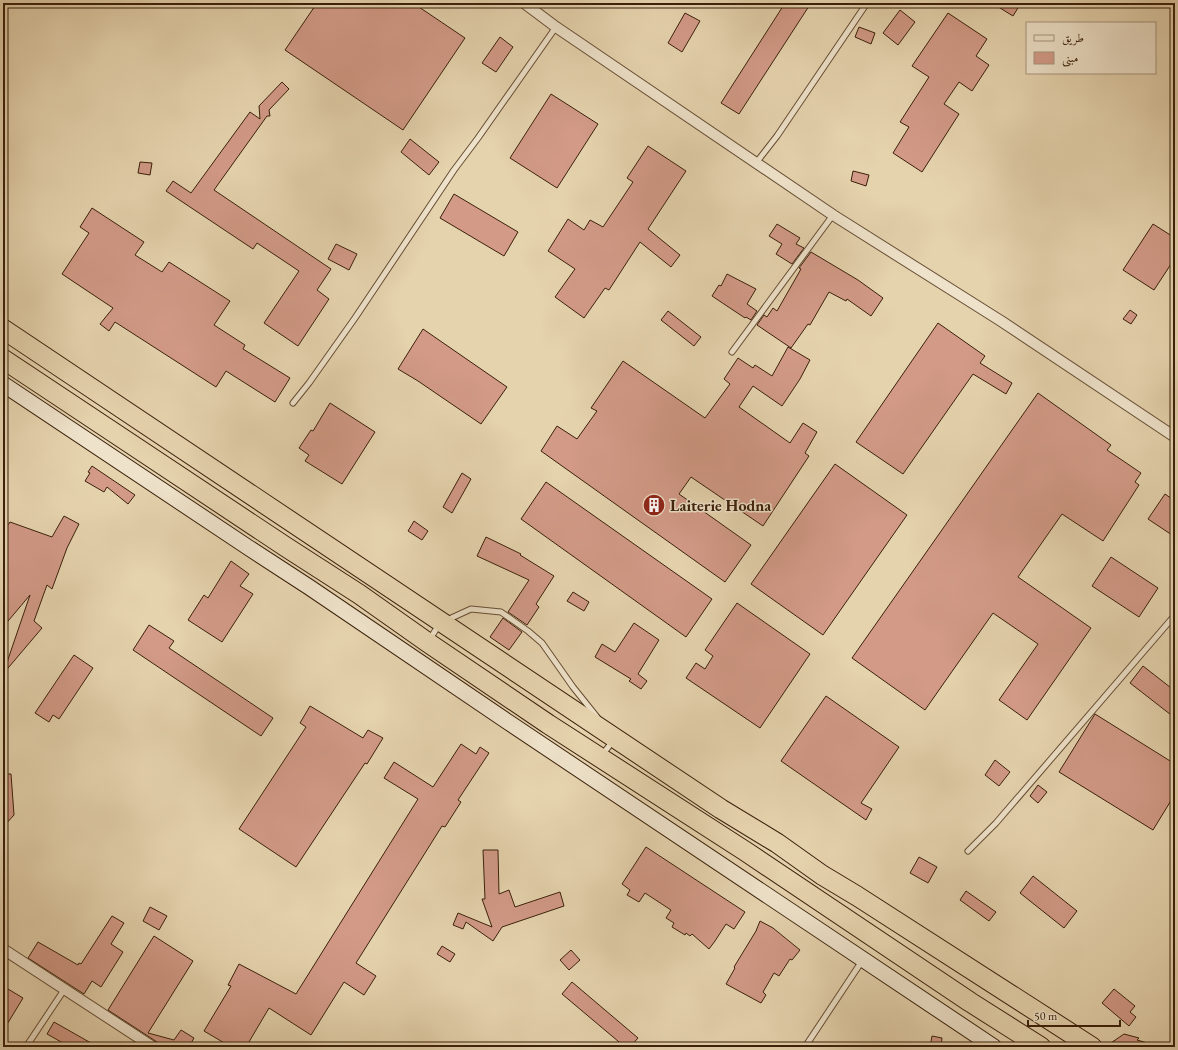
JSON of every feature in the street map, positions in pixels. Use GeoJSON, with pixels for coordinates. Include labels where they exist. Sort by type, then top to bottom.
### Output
{"type":"FeatureCollection","features":[{"type":"Feature","properties":{"kind":"highway"},"geometry":{"type":"LineString","coordinates":[[3,329],[614,739],[776,843],[822,875],[1092,1047]]}},
{"type":"Feature","properties":{"kind":"highway"},"geometry":{"type":"LineString","coordinates":[[22,342],[6,361],[359,594],[548,724],[763,862],[970,1002],[1041,1047]]}},
{"type":"Feature","properties":{"kind":"main road"},"geometry":{"type":"LineString","coordinates":[[3,384],[309,587],[994,1047]]}},
{"type":"Feature","properties":{"kind":"street"},"geometry":{"type":"LineString","coordinates":[[524,3],[556,27],[833,215],[1001,320],[1175,437]]}},
{"type":"Feature","properties":{"kind":"street"},"geometry":{"type":"LineString","coordinates":[[3,949],[153,1047]]}},
{"type":"Feature","properties":{"kind":"lane"},"geometry":{"type":"LineString","coordinates":[[756,162],[777,136],[867,3]]}},
{"type":"Feature","properties":{"kind":"lane"},"geometry":{"type":"LineString","coordinates":[[293,403],[346,332],[454,170],[556,27]]}},
{"type":"Feature","properties":{"kind":"lane"},"geometry":{"type":"LineString","coordinates":[[732,352],[833,215]]}},
{"type":"Feature","properties":{"kind":"lane"},"geometry":{"type":"LineString","coordinates":[[427,642],[441,622],[470,609],[501,612],[542,643],[573,687],[614,739],[601,757]]}},
{"type":"Feature","properties":{"kind":"lane"},"geometry":{"type":"LineString","coordinates":[[968,852],[996,822],[1175,615]]}},
{"type":"Feature","properties":{"kind":"lane"},"geometry":{"type":"LineString","coordinates":[[805,1047],[864,959]]}},
{"type":"Feature","properties":{"kind":"lane"},"geometry":{"type":"LineString","coordinates":[[26,1047],[64,990]]}},
{"type":"Feature","properties":{"kind":"building"},"geometry":{"type":"Polygon","coordinates":[[[317,3],[413,3],[465,38],[403,130],[285,50],[317,3]]]}},
{"type":"Feature","properties":{"kind":"building"},"geometry":{"type":"Polygon","coordinates":[[[785,3],[811,3],[739,114],[721,103],[785,3]]]}},
{"type":"Feature","properties":{"kind":"building"},"geometry":{"type":"Polygon","coordinates":[[[992,3],[1021,3],[1013,16],[992,3]]]}},
{"type":"Feature","properties":{"kind":"building"},"geometry":{"type":"Polygon","coordinates":[[[900,10],[915,22],[898,45],[883,33],[900,10]]]}},
{"type":"Feature","properties":{"kind":"building"},"geometry":{"type":"Polygon","coordinates":[[[685,13],[700,21],[682,52],[668,43],[685,13]]]}},
{"type":"Feature","properties":{"kind":"building"},"geometry":{"type":"Polygon","coordinates":[[[948,13],[987,39],[976,56],[989,65],[972,91],[959,82],[944,104],[959,114],[922,172],[893,153],[909,127],[900,122],[929,77],[912,66],[948,13]]]}},
{"type":"Feature","properties":{"kind":"building"},"geometry":{"type":"Polygon","coordinates":[[[859,27],[875,33],[871,44],[855,37],[859,27]]]}},
{"type":"Feature","properties":{"kind":"building"},"geometry":{"type":"Polygon","coordinates":[[[500,37],[513,47],[496,72],[482,63],[500,37]]]}},
{"type":"Feature","properties":{"kind":"building"},"geometry":{"type":"Polygon","coordinates":[[[282,82],[289,89],[269,110],[270,116],[267,116],[214,190],[331,269],[317,290],[329,299],[298,346],[264,323],[299,271],[257,243],[253,249],[166,191],[173,181],[191,193],[250,112],[260,119],[259,106],[282,82]]]}},
{"type":"Feature","properties":{"kind":"building"},"geometry":{"type":"Polygon","coordinates":[[[551,94],[598,124],[557,188],[510,158],[551,94]]]}},
{"type":"Feature","properties":{"kind":"building"},"geometry":{"type":"Polygon","coordinates":[[[410,139],[439,162],[429,175],[401,152],[410,139]]]}},
{"type":"Feature","properties":{"kind":"building"},"geometry":{"type":"Polygon","coordinates":[[[648,146],[686,171],[648,229],[680,255],[671,267],[640,242],[609,290],[605,288],[584,318],[555,297],[575,269],[548,251],[568,219],[584,230],[590,220],[603,227],[633,182],[627,178],[648,146]]]}},
{"type":"Feature","properties":{"kind":"building"},"geometry":{"type":"Polygon","coordinates":[[[140,162],[152,163],[150,175],[138,173],[140,162]]]}},
{"type":"Feature","properties":{"kind":"building"},"geometry":{"type":"Polygon","coordinates":[[[853,171],[869,175],[866,186],[851,181],[853,171]]]}},
{"type":"Feature","properties":{"kind":"building"},"geometry":{"type":"Polygon","coordinates":[[[454,194],[518,232],[504,256],[440,218],[454,194]]]}},
{"type":"Feature","properties":{"kind":"building"},"geometry":{"type":"Polygon","coordinates":[[[92,208],[144,242],[135,255],[162,272],[169,262],[230,301],[214,325],[245,345],[243,349],[290,378],[275,402],[226,371],[216,387],[115,322],[109,331],[100,324],[113,308],[62,274],[89,233],[80,227],[92,208]]]}},
{"type":"Feature","properties":{"kind":"building"},"geometry":{"type":"Polygon","coordinates":[[[777,224],[800,238],[796,244],[804,248],[792,264],[776,254],[782,244],[769,236],[777,224]]]}},
{"type":"Feature","properties":{"kind":"building"},"geometry":{"type":"Polygon","coordinates":[[[1153,224],[1175,238],[1175,258],[1154,290],[1123,270],[1153,224]]]}},
{"type":"Feature","properties":{"kind":"building"},"geometry":{"type":"Polygon","coordinates":[[[336,244],[357,254],[349,270],[328,259],[336,244]]]}},
{"type":"Feature","properties":{"kind":"building"},"geometry":{"type":"Polygon","coordinates":[[[811,252],[858,280],[883,298],[871,316],[847,299],[846,301],[829,292],[810,325],[808,324],[791,348],[757,325],[764,315],[767,317],[773,308],[777,311],[801,269],[799,268],[811,252]]]}},
{"type":"Feature","properties":{"kind":"building"},"geometry":{"type":"Polygon","coordinates":[[[727,274],[756,289],[747,304],[757,311],[751,320],[746,317],[745,318],[712,296],[719,285],[721,286],[727,274]]]}},
{"type":"Feature","properties":{"kind":"building"},"geometry":{"type":"Polygon","coordinates":[[[1130,310],[1137,315],[1131,324],[1123,319],[1130,310]]]}},
{"type":"Feature","properties":{"kind":"building"},"geometry":{"type":"Polygon","coordinates":[[[668,311],[701,337],[694,346],[661,320],[668,311]]]}},
{"type":"Feature","properties":{"kind":"building"},"geometry":{"type":"Polygon","coordinates":[[[938,323],[985,356],[980,363],[1012,383],[1006,394],[973,374],[903,474],[856,442],[938,323]]]}},
{"type":"Feature","properties":{"kind":"building"},"geometry":{"type":"Polygon","coordinates":[[[423,329],[507,387],[481,424],[398,369],[423,329]]]}},
{"type":"Feature","properties":{"kind":"building","name":"Laiterie Hodna"},"geometry":{"type":"Polygon","coordinates":[[[788,347],[810,360],[800,379],[782,406],[753,386],[739,407],[790,443],[803,423],[817,432],[805,453],[809,456],[763,526],[691,477],[679,494],[751,545],[725,582],[541,451],[557,426],[577,439],[597,411],[591,408],[623,361],[705,418],[730,384],[724,379],[738,358],[753,368],[755,365],[772,376],[788,347]]]}},
{"type":"Feature","properties":{"kind":"building"},"geometry":{"type":"Polygon","coordinates":[[[1038,393],[1111,445],[1107,450],[1141,473],[1135,482],[1139,485],[1103,541],[1062,514],[1018,577],[1091,628],[1027,720],[999,700],[1038,644],[993,613],[925,710],[852,658],[1038,393]]]}},
{"type":"Feature","properties":{"kind":"building"},"geometry":{"type":"Polygon","coordinates":[[[330,403],[375,432],[342,484],[305,461],[309,455],[299,448],[311,430],[313,431],[330,403]]]}},
{"type":"Feature","properties":{"kind":"building"},"geometry":{"type":"Polygon","coordinates":[[[835,464],[907,515],[823,635],[751,584],[835,464]]]}},
{"type":"Feature","properties":{"kind":"building"},"geometry":{"type":"Polygon","coordinates":[[[92,466],[135,495],[128,504],[107,487],[104,492],[85,481],[92,466]]]}},
{"type":"Feature","properties":{"kind":"building"},"geometry":{"type":"Polygon","coordinates":[[[462,473],[471,479],[452,513],[443,507],[462,473]]]}},
{"type":"Feature","properties":{"kind":"building"},"geometry":{"type":"Polygon","coordinates":[[[546,482],[712,599],[686,637],[521,519],[546,482]]]}},
{"type":"Feature","properties":{"kind":"building"},"geometry":{"type":"Polygon","coordinates":[[[1165,494],[1175,501],[1175,537],[1148,519],[1165,494]]]}},
{"type":"Feature","properties":{"kind":"building"},"geometry":{"type":"Polygon","coordinates":[[[64,516],[79,524],[67,548],[52,589],[47,585],[34,621],[42,628],[3,674],[30,595],[3,627],[3,531],[10,522],[52,537],[64,516]]]}},
{"type":"Feature","properties":{"kind":"building"},"geometry":{"type":"Polygon","coordinates":[[[414,521],[428,531],[422,540],[408,531],[414,521]]]}},
{"type":"Feature","properties":{"kind":"building"},"geometry":{"type":"Polygon","coordinates":[[[486,537],[521,554],[520,555],[554,576],[536,604],[539,607],[527,625],[508,612],[529,580],[477,556],[486,537]]]}},
{"type":"Feature","properties":{"kind":"building"},"geometry":{"type":"Polygon","coordinates":[[[1111,557],[1158,588],[1139,617],[1092,586],[1111,557]]]}},
{"type":"Feature","properties":{"kind":"building"},"geometry":{"type":"Polygon","coordinates":[[[231,561],[249,574],[240,586],[253,594],[222,642],[188,620],[204,595],[208,598],[231,561]]]}},
{"type":"Feature","properties":{"kind":"building"},"geometry":{"type":"Polygon","coordinates":[[[573,592],[589,602],[584,611],[567,601],[573,592]]]}},
{"type":"Feature","properties":{"kind":"building"},"geometry":{"type":"Polygon","coordinates":[[[737,603],[810,654],[760,728],[686,678],[696,663],[705,669],[713,656],[705,650],[737,603]]]}},
{"type":"Feature","properties":{"kind":"building"},"geometry":{"type":"Polygon","coordinates":[[[503,618],[522,632],[509,650],[490,637],[503,618]]]}},
{"type":"Feature","properties":{"kind":"building"},"geometry":{"type":"Polygon","coordinates":[[[634,623],[659,640],[638,674],[647,681],[641,689],[629,681],[631,679],[595,657],[602,644],[615,652],[634,623]]]}},
{"type":"Feature","properties":{"kind":"building"},"geometry":{"type":"Polygon","coordinates":[[[149,625],[174,641],[169,648],[273,718],[261,736],[133,650],[149,625]]]}},
{"type":"Feature","properties":{"kind":"building"},"geometry":{"type":"Polygon","coordinates":[[[74,655],[93,668],[59,719],[53,715],[49,722],[35,713],[74,655]]]}},
{"type":"Feature","properties":{"kind":"building"},"geometry":{"type":"Polygon","coordinates":[[[1143,666],[1175,691],[1175,718],[1130,683],[1143,666]]]}},
{"type":"Feature","properties":{"kind":"building"},"geometry":{"type":"Polygon","coordinates":[[[826,696],[899,747],[861,803],[872,809],[866,820],[781,761],[826,696]]]}},
{"type":"Feature","properties":{"kind":"building"},"geometry":{"type":"Polygon","coordinates":[[[310,706],[363,738],[368,730],[383,738],[367,764],[365,763],[296,867],[239,829],[306,727],[300,723],[310,706]]]}},
{"type":"Feature","properties":{"kind":"building"},"geometry":{"type":"Polygon","coordinates":[[[1095,714],[1175,764],[1175,794],[1153,830],[1059,772],[1095,714]]]}},
{"type":"Feature","properties":{"kind":"building"},"geometry":{"type":"Polygon","coordinates":[[[461,744],[476,754],[480,747],[489,753],[458,800],[461,802],[445,827],[442,826],[356,963],[376,976],[364,995],[344,982],[311,1035],[269,1008],[246,1047],[231,1047],[204,1031],[231,986],[228,985],[239,964],[296,994],[418,799],[384,778],[394,762],[433,787],[461,744]]]}},
{"type":"Feature","properties":{"kind":"building"},"geometry":{"type":"Polygon","coordinates":[[[995,760],[1010,772],[999,786],[985,775],[995,760]]]}},
{"type":"Feature","properties":{"kind":"building"},"geometry":{"type":"Polygon","coordinates":[[[3,774],[11,774],[14,815],[3,827],[3,774]]]}},
{"type":"Feature","properties":{"kind":"building"},"geometry":{"type":"Polygon","coordinates":[[[1038,785],[1047,792],[1038,803],[1030,796],[1038,785]]]}},
{"type":"Feature","properties":{"kind":"building"},"geometry":{"type":"Polygon","coordinates":[[[646,847],[745,912],[734,929],[726,924],[709,949],[692,934],[690,936],[686,933],[685,935],[672,927],[674,923],[666,918],[671,910],[645,893],[639,902],[627,895],[630,890],[622,884],[646,847]]]}},
{"type":"Feature","properties":{"kind":"building"},"geometry":{"type":"Polygon","coordinates":[[[483,850],[498,850],[499,894],[509,890],[515,907],[560,892],[564,906],[502,927],[493,941],[466,922],[463,929],[453,925],[458,913],[492,927],[482,899],[485,899],[483,850]]]}},
{"type":"Feature","properties":{"kind":"building"},"geometry":{"type":"Polygon","coordinates":[[[919,857],[937,867],[928,883],[910,873],[919,857]]]}},
{"type":"Feature","properties":{"kind":"building"},"geometry":{"type":"Polygon","coordinates":[[[1033,876],[1077,911],[1064,928],[1020,893],[1033,876]]]}},
{"type":"Feature","properties":{"kind":"building"},"geometry":{"type":"Polygon","coordinates":[[[966,891],[996,912],[989,921],[960,900],[966,891]]]}},
{"type":"Feature","properties":{"kind":"building"},"geometry":{"type":"Polygon","coordinates":[[[150,907],[167,916],[159,930],[143,921],[150,907]]]}},
{"type":"Feature","properties":{"kind":"building"},"geometry":{"type":"Polygon","coordinates":[[[112,916],[124,923],[111,944],[123,952],[101,987],[92,981],[84,994],[28,958],[38,942],[78,965],[79,963],[81,964],[112,916]]]}},
{"type":"Feature","properties":{"kind":"building"},"geometry":{"type":"Polygon","coordinates":[[[760,921],[773,928],[800,950],[792,960],[790,959],[779,976],[774,973],[763,992],[766,995],[761,1003],[726,984],[735,968],[734,967],[756,931],[760,921]]]}},
{"type":"Feature","properties":{"kind":"building"},"geometry":{"type":"Polygon","coordinates":[[[154,936],[193,961],[148,1033],[174,1040],[181,1030],[194,1038],[189,1047],[159,1046],[157,1042],[108,1010],[154,936]]]}},
{"type":"Feature","properties":{"kind":"building"},"geometry":{"type":"Polygon","coordinates":[[[442,946],[455,954],[450,962],[437,954],[442,946]]]}},
{"type":"Feature","properties":{"kind":"building"},"geometry":{"type":"Polygon","coordinates":[[[571,950],[580,960],[569,970],[560,960],[571,950]]]}},
{"type":"Feature","properties":{"kind":"building"},"geometry":{"type":"Polygon","coordinates":[[[572,982],[638,1038],[630,1047],[625,1047],[562,994],[572,982]]]}},
{"type":"Feature","properties":{"kind":"building"},"geometry":{"type":"Polygon","coordinates":[[[3,986],[23,998],[3,1031],[3,986]]]}},
{"type":"Feature","properties":{"kind":"building"},"geometry":{"type":"Polygon","coordinates":[[[1114,989],[1135,1006],[1130,1012],[1136,1017],[1129,1026],[1102,1003],[1114,989]]]}},
{"type":"Feature","properties":{"kind":"building"},"geometry":{"type":"Polygon","coordinates":[[[54,1022],[98,1047],[70,1047],[47,1034],[54,1022]]]}},
{"type":"Feature","properties":{"kind":"building"},"geometry":{"type":"Polygon","coordinates":[[[1124,1034],[1139,1038],[1137,1040],[1151,1044],[1151,1047],[1105,1047],[1124,1034]]]}},
{"type":"Feature","properties":{"kind":"building"},"geometry":{"type":"Polygon","coordinates":[[[932,1036],[942,1038],[941,1047],[930,1047],[932,1036]]]}},
{"type":"Feature","properties":{"kind":"place","name":"Laiterie Hodna"},"geometry":{"type":"Point","coordinates":[654,505]}}]}
